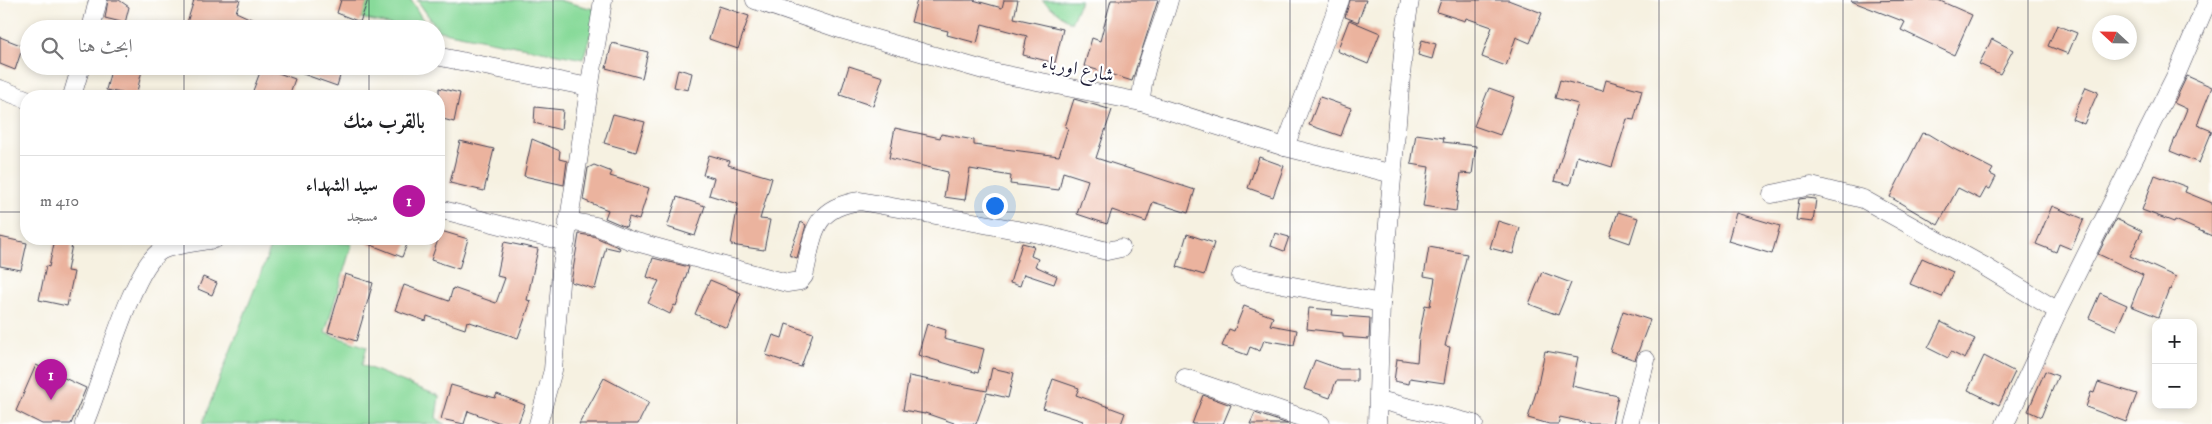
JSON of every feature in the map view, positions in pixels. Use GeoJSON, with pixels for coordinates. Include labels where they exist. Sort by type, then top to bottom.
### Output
{"type":"FeatureCollection","features":[{"type":"Feature","properties":{"kind":"street"},"geometry":{"type":"LineString","coordinates":[[93,20],[98,0]]}},
{"type":"Feature","properties":{"kind":"street"},"geometry":{"type":"LineString","coordinates":[[538,424],[552,370],[556,312],[568,221],[603,0]]}},
{"type":"Feature","properties":{"kind":"street","name":"شارع اورباء"},"geometry":{"type":"LineString","coordinates":[[755,0],[838,28],[988,71],[1141,102],[1285,147],[1393,174]]}},
{"type":"Feature","properties":{"kind":"street"},"geometry":{"type":"LineString","coordinates":[[1141,102],[1142,84],[1147,62],[1169,0]]}},
{"type":"Feature","properties":{"kind":"street"},"geometry":{"type":"LineString","coordinates":[[1285,147],[1340,0]]}},
{"type":"Feature","properties":{"kind":"street"},"geometry":{"type":"LineString","coordinates":[[1376,424],[1379,400],[1381,303],[1405,31],[1410,0]]}},
{"type":"Feature","properties":{"kind":"street"},"geometry":{"type":"LineString","coordinates":[[2005,424],[2058,311],[2172,82],[2208,0]]}},
{"type":"Feature","properties":{"kind":"street"},"geometry":{"type":"LineString","coordinates":[[445,58],[589,87]]}},
{"type":"Feature","properties":{"kind":"street"},"geometry":{"type":"LineString","coordinates":[[74,90],[78,75]]}},
{"type":"Feature","properties":{"kind":"street"},"geometry":{"type":"LineString","coordinates":[[0,89],[20,97]]}},
{"type":"Feature","properties":{"kind":"street"},"geometry":{"type":"LineString","coordinates":[[1772,194],[1811,186],[1863,199],[1982,265],[2058,311]]}},
{"type":"Feature","properties":{"kind":"street"},"geometry":{"type":"LineString","coordinates":[[568,221],[596,226],[629,240],[787,283],[800,281],[804,276],[818,223],[823,215],[832,208],[860,201],[1044,235],[1107,250],[1121,248]]}},
{"type":"Feature","properties":{"kind":"street"},"geometry":{"type":"LineString","coordinates":[[445,211],[566,242]]}},
{"type":"Feature","properties":{"kind":"street"},"geometry":{"type":"LineString","coordinates":[[84,424],[130,299],[152,258],[163,250],[187,245]]}},
{"type":"Feature","properties":{"kind":"street"},"geometry":{"type":"LineString","coordinates":[[1241,276],[1381,303]]}},
{"type":"Feature","properties":{"kind":"street"},"geometry":{"type":"LineString","coordinates":[[1628,424],[1646,360]]}},
{"type":"Feature","properties":{"kind":"street"},"geometry":{"type":"LineString","coordinates":[[1185,378],[1321,424]]}},
{"type":"Feature","properties":{"kind":"street"},"geometry":{"type":"LineString","coordinates":[[1379,400],[1474,424]]}},
{"type":"Feature","properties":{"kind":"green space"},"geometry":{"type":"Polygon","coordinates":[[[368,0],[411,0],[423,20],[370,20],[361,18],[368,0]]]}},
{"type":"Feature","properties":{"kind":"green space"},"geometry":{"type":"Polygon","coordinates":[[[417,0],[558,0],[598,10],[583,59],[445,32],[445,20],[431,20],[417,0]]]}},
{"type":"Feature","properties":{"kind":"green space"},"geometry":{"type":"Polygon","coordinates":[[[1042,0],[1081,0],[1071,23],[1042,0]]]}},
{"type":"Feature","properties":{"kind":"green space"},"geometry":{"type":"Polygon","coordinates":[[[272,245],[352,245],[325,333],[367,347],[362,365],[439,396],[436,418],[445,424],[202,424],[272,245]]]}},
{"type":"Feature","properties":{"kind":"building"},"geometry":{"type":"Polygon","coordinates":[[[108,0],[119,0],[129,7],[126,20],[105,18],[108,0]]]}},
{"type":"Feature","properties":{"kind":"building"},"geometry":{"type":"Polygon","coordinates":[[[194,0],[240,0],[236,12],[253,20],[188,20],[194,0]]]}},
{"type":"Feature","properties":{"kind":"building"},"geometry":{"type":"Polygon","coordinates":[[[341,0],[368,0],[361,20],[355,20],[337,13],[341,0]]]}},
{"type":"Feature","properties":{"kind":"building"},"geometry":{"type":"Polygon","coordinates":[[[917,0],[973,0],[1002,8],[1004,0],[1018,0],[1014,18],[1063,29],[1055,63],[1023,55],[1027,36],[982,24],[977,43],[947,35],[948,31],[911,22],[917,0]]]}},
{"type":"Feature","properties":{"kind":"building"},"geometry":{"type":"Polygon","coordinates":[[[1111,0],[1158,0],[1132,81],[1084,66],[1092,38],[1100,41],[1111,0]]]}},
{"type":"Feature","properties":{"kind":"building"},"geometry":{"type":"Polygon","coordinates":[[[1350,0],[1366,0],[1358,22],[1345,17],[1350,0]]]}},
{"type":"Feature","properties":{"kind":"building"},"geometry":{"type":"Polygon","coordinates":[[[1441,0],[1508,0],[1542,13],[1530,43],[1516,37],[1506,66],[1482,57],[1492,27],[1466,18],[1465,21],[1437,12],[1441,0]]]}},
{"type":"Feature","properties":{"kind":"building"},"geometry":{"type":"Polygon","coordinates":[[[1938,0],[1972,15],[1954,55],[1901,30],[1905,22],[1851,1],[1938,0]]]}},
{"type":"Feature","properties":{"kind":"building"},"geometry":{"type":"Polygon","coordinates":[[[719,6],[749,16],[738,49],[709,39],[719,6]]]}},
{"type":"Feature","properties":{"kind":"building"},"geometry":{"type":"Polygon","coordinates":[[[1349,20],[1380,33],[1368,64],[1337,51],[1349,20]]]}},
{"type":"Feature","properties":{"kind":"building"},"geometry":{"type":"Polygon","coordinates":[[[2057,25],[2077,33],[2068,54],[2048,46],[2057,25]]]}},
{"type":"Feature","properties":{"kind":"building"},"geometry":{"type":"Polygon","coordinates":[[[0,37],[20,45],[20,55],[15,70],[0,64],[0,37]]]}},
{"type":"Feature","properties":{"kind":"building"},"geometry":{"type":"Polygon","coordinates":[[[1992,39],[2013,50],[2000,74],[1979,64],[1992,39]]]}},
{"type":"Feature","properties":{"kind":"building"},"geometry":{"type":"Polygon","coordinates":[[[1422,40],[1436,44],[1432,59],[1418,55],[1422,40]]]}},
{"type":"Feature","properties":{"kind":"building"},"geometry":{"type":"Polygon","coordinates":[[[612,43],[648,52],[642,78],[606,68],[612,43]]]}},
{"type":"Feature","properties":{"kind":"building"},"geometry":{"type":"Polygon","coordinates":[[[849,66],[883,77],[873,106],[840,95],[849,66]]]}},
{"type":"Feature","properties":{"kind":"building"},"geometry":{"type":"Polygon","coordinates":[[[678,69],[692,73],[688,90],[674,87],[678,69]]]}},
{"type":"Feature","properties":{"kind":"building"},"geometry":{"type":"Polygon","coordinates":[[[110,75],[141,75],[137,90],[106,90],[110,75]]]}},
{"type":"Feature","properties":{"kind":"building"},"geometry":{"type":"Polygon","coordinates":[[[259,75],[284,75],[295,79],[291,90],[253,90],[259,75]]]}},
{"type":"Feature","properties":{"kind":"building"},"geometry":{"type":"Polygon","coordinates":[[[306,75],[340,75],[337,86],[306,75]]]}},
{"type":"Feature","properties":{"kind":"building"},"geometry":{"type":"Polygon","coordinates":[[[2187,76],[2212,87],[2197,125],[2212,131],[2199,163],[2170,151],[2187,109],[2174,103],[2187,76]]]}},
{"type":"Feature","properties":{"kind":"building"},"geometry":{"type":"Polygon","coordinates":[[[1560,80],[1603,91],[1606,80],[1642,90],[1634,120],[1627,119],[1612,167],[1577,156],[1570,185],[1554,181],[1578,104],[1555,98],[1560,80]]]}},
{"type":"Feature","properties":{"kind":"building"},"geometry":{"type":"Polygon","coordinates":[[[2086,87],[2098,92],[2084,124],[2072,119],[2086,87]]]}},
{"type":"Feature","properties":{"kind":"building"},"geometry":{"type":"Polygon","coordinates":[[[439,88],[460,93],[454,122],[445,120],[445,90],[439,90],[439,88]]]}},
{"type":"Feature","properties":{"kind":"building"},"geometry":{"type":"Polygon","coordinates":[[[1489,88],[1514,97],[1500,135],[1474,126],[1489,88]]]}},
{"type":"Feature","properties":{"kind":"building"},"geometry":{"type":"Polygon","coordinates":[[[1320,97],[1351,108],[1341,136],[1309,125],[1320,97]]]}},
{"type":"Feature","properties":{"kind":"building"},"geometry":{"type":"Polygon","coordinates":[[[1074,99],[1112,110],[1096,158],[1195,190],[1188,213],[1153,202],[1146,222],[1112,210],[1107,224],[1077,214],[1088,180],[1063,172],[1059,190],[1010,184],[1011,176],[970,169],[965,200],[944,197],[948,172],[889,158],[895,128],[940,138],[941,134],[974,140],[974,145],[1059,156],[1068,128],[1065,127],[1074,99]]]}},
{"type":"Feature","properties":{"kind":"building"},"geometry":{"type":"Polygon","coordinates":[[[535,107],[563,110],[561,130],[534,123],[535,107]]]}},
{"type":"Feature","properties":{"kind":"building"},"geometry":{"type":"Polygon","coordinates":[[[613,114],[645,122],[636,152],[604,143],[613,114]]]}},
{"type":"Feature","properties":{"kind":"building"},"geometry":{"type":"Polygon","coordinates":[[[1922,133],[1929,134],[1993,169],[1990,174],[1996,177],[1990,189],[1986,188],[1980,199],[1958,188],[1938,225],[1890,197],[1922,133]]]}},
{"type":"Feature","properties":{"kind":"building"},"geometry":{"type":"Polygon","coordinates":[[[1416,134],[1444,138],[1443,142],[1476,146],[1472,174],[1461,173],[1456,211],[1423,206],[1429,167],[1411,164],[1416,134]]]}},
{"type":"Feature","properties":{"kind":"building"},"geometry":{"type":"Polygon","coordinates":[[[532,139],[560,151],[559,159],[567,161],[564,185],[524,176],[532,139]]]}},
{"type":"Feature","properties":{"kind":"building"},"geometry":{"type":"Polygon","coordinates":[[[460,141],[494,149],[484,191],[450,183],[460,141]]]}},
{"type":"Feature","properties":{"kind":"building"},"geometry":{"type":"Polygon","coordinates":[[[709,155],[730,161],[728,165],[772,178],[760,219],[770,220],[764,250],[731,245],[738,204],[709,195],[714,178],[703,175],[709,155]]]}},
{"type":"Feature","properties":{"kind":"building"},"geometry":{"type":"Polygon","coordinates":[[[1259,157],[1284,166],[1273,197],[1248,188],[1259,157]]]}},
{"type":"Feature","properties":{"kind":"building"},"geometry":{"type":"Polygon","coordinates":[[[594,165],[612,172],[610,176],[649,188],[639,220],[629,217],[626,227],[605,218],[608,210],[583,200],[588,168],[594,165]]]}},
{"type":"Feature","properties":{"kind":"building"},"geometry":{"type":"Polygon","coordinates":[[[2155,175],[2187,187],[2185,192],[2212,203],[2212,236],[2175,220],[2174,222],[2142,210],[2155,175]]]}},
{"type":"Feature","properties":{"kind":"building"},"geometry":{"type":"Polygon","coordinates":[[[677,197],[705,206],[695,236],[667,227],[677,197]]]}},
{"type":"Feature","properties":{"kind":"building"},"geometry":{"type":"Polygon","coordinates":[[[1799,199],[1816,199],[1813,222],[1796,220],[1799,199]]]}},
{"type":"Feature","properties":{"kind":"building"},"geometry":{"type":"Polygon","coordinates":[[[2052,206],[2084,219],[2071,249],[2059,244],[2056,252],[2036,244],[2052,206]]]}},
{"type":"Feature","properties":{"kind":"building"},"geometry":{"type":"Polygon","coordinates":[[[1618,212],[1638,218],[1630,243],[1610,236],[1618,212]]]}},
{"type":"Feature","properties":{"kind":"building"},"geometry":{"type":"Polygon","coordinates":[[[1736,213],[1780,226],[1772,254],[1728,241],[1736,213]]]}},
{"type":"Feature","properties":{"kind":"building"},"geometry":{"type":"Polygon","coordinates":[[[2116,219],[2142,231],[2130,256],[2176,277],[2158,317],[2131,306],[2143,275],[2098,254],[2116,219]]]}},
{"type":"Feature","properties":{"kind":"building"},"geometry":{"type":"Polygon","coordinates":[[[1498,221],[1520,228],[1513,254],[1490,248],[1498,221]]]}},
{"type":"Feature","properties":{"kind":"building"},"geometry":{"type":"Polygon","coordinates":[[[801,222],[806,225],[797,258],[789,255],[801,222]]]}},
{"type":"Feature","properties":{"kind":"building"},"geometry":{"type":"Polygon","coordinates":[[[445,232],[468,239],[459,269],[431,260],[436,245],[445,245],[445,232]]]}},
{"type":"Feature","properties":{"kind":"building"},"geometry":{"type":"Polygon","coordinates":[[[1275,233],[1289,237],[1284,251],[1271,246],[1275,233]]]}},
{"type":"Feature","properties":{"kind":"building"},"geometry":{"type":"Polygon","coordinates":[[[579,234],[593,236],[620,248],[619,250],[606,247],[595,289],[571,282],[579,234]]]}},
{"type":"Feature","properties":{"kind":"building"},"geometry":{"type":"Polygon","coordinates":[[[1187,234],[1214,243],[1204,275],[1177,267],[1187,234]]]}},
{"type":"Feature","properties":{"kind":"building"},"geometry":{"type":"Polygon","coordinates":[[[0,237],[20,241],[20,245],[27,245],[21,270],[0,266],[0,237]]]}},
{"type":"Feature","properties":{"kind":"building"},"geometry":{"type":"Polygon","coordinates":[[[504,242],[538,249],[527,300],[531,301],[518,338],[467,321],[465,329],[427,316],[426,321],[395,310],[404,285],[449,301],[453,288],[496,303],[505,278],[497,276],[504,242]]]}},
{"type":"Feature","properties":{"kind":"building"},"geometry":{"type":"Polygon","coordinates":[[[1022,243],[1034,246],[1031,256],[1038,259],[1035,266],[1057,276],[1054,284],[1024,274],[1020,286],[1010,283],[1022,243]]]}},
{"type":"Feature","properties":{"kind":"building"},"geometry":{"type":"Polygon","coordinates":[[[54,245],[72,245],[67,271],[74,272],[67,306],[39,300],[46,266],[49,267],[54,245]]]}},
{"type":"Feature","properties":{"kind":"building"},"geometry":{"type":"Polygon","coordinates":[[[371,245],[407,245],[402,257],[371,245]]]}},
{"type":"Feature","properties":{"kind":"building"},"geometry":{"type":"Polygon","coordinates":[[[1429,247],[1467,254],[1445,346],[1450,347],[1444,383],[1410,378],[1409,384],[1394,381],[1397,359],[1417,362],[1425,305],[1430,306],[1435,278],[1424,276],[1429,247]]]}},
{"type":"Feature","properties":{"kind":"building"},"geometry":{"type":"Polygon","coordinates":[[[653,258],[689,267],[676,306],[674,305],[670,314],[648,303],[659,281],[647,277],[653,258]]]}},
{"type":"Feature","properties":{"kind":"building"},"geometry":{"type":"Polygon","coordinates":[[[1922,258],[1953,272],[1942,297],[1910,284],[1922,258]]]}},
{"type":"Feature","properties":{"kind":"building"},"geometry":{"type":"Polygon","coordinates":[[[1542,272],[1571,283],[1558,315],[1529,304],[1542,272]]]}},
{"type":"Feature","properties":{"kind":"building"},"geometry":{"type":"Polygon","coordinates":[[[345,274],[373,283],[356,341],[328,332],[345,274]]]}},
{"type":"Feature","properties":{"kind":"building"},"geometry":{"type":"Polygon","coordinates":[[[203,277],[217,283],[212,295],[198,289],[203,277]]]}},
{"type":"Feature","properties":{"kind":"building"},"geometry":{"type":"Polygon","coordinates":[[[710,280],[741,293],[727,328],[695,314],[710,280]]]}},
{"type":"Feature","properties":{"kind":"building"},"geometry":{"type":"Polygon","coordinates":[[[2100,293],[2127,305],[2116,330],[2089,318],[2100,293]]]}},
{"type":"Feature","properties":{"kind":"building"},"geometry":{"type":"Polygon","coordinates":[[[1244,306],[1273,317],[1270,325],[1297,330],[1294,345],[1264,340],[1260,351],[1250,347],[1247,355],[1222,346],[1229,329],[1234,331],[1244,306]]]}},
{"type":"Feature","properties":{"kind":"building"},"geometry":{"type":"Polygon","coordinates":[[[1309,308],[1333,310],[1332,315],[1370,318],[1369,339],[1343,337],[1343,333],[1307,329],[1309,308]]]}},
{"type":"Feature","properties":{"kind":"building"},"geometry":{"type":"Polygon","coordinates":[[[1623,311],[1650,320],[1635,360],[1610,351],[1623,311]]]}},
{"type":"Feature","properties":{"kind":"building"},"geometry":{"type":"Polygon","coordinates":[[[1941,322],[1975,339],[1965,359],[1951,352],[1948,358],[1928,348],[1941,322]]]}},
{"type":"Feature","properties":{"kind":"building"},"geometry":{"type":"Polygon","coordinates":[[[786,324],[813,333],[801,367],[766,355],[773,335],[782,338],[786,324]]]}},
{"type":"Feature","properties":{"kind":"building"},"geometry":{"type":"Polygon","coordinates":[[[927,324],[946,330],[944,339],[984,349],[978,373],[918,355],[927,324]]]}},
{"type":"Feature","properties":{"kind":"building"},"geometry":{"type":"Polygon","coordinates":[[[1545,351],[1578,357],[1572,386],[1618,396],[1612,424],[1592,424],[1560,417],[1558,424],[1549,424],[1528,418],[1537,389],[1545,351]]]}},
{"type":"Feature","properties":{"kind":"building"},"geometry":{"type":"Polygon","coordinates":[[[1984,356],[2015,372],[1999,405],[1968,390],[1984,356]]]}},
{"type":"Feature","properties":{"kind":"building"},"geometry":{"type":"Polygon","coordinates":[[[1315,360],[1340,369],[1357,369],[1357,381],[1336,381],[1330,398],[1304,389],[1315,360]]]}},
{"type":"Feature","properties":{"kind":"building"},"geometry":{"type":"Polygon","coordinates":[[[36,365],[86,388],[71,424],[42,424],[16,411],[36,365]]]}},
{"type":"Feature","properties":{"kind":"building"},"geometry":{"type":"Polygon","coordinates":[[[992,368],[1014,373],[1008,398],[987,393],[976,424],[957,424],[925,413],[903,410],[909,376],[987,391],[992,368]]]}},
{"type":"Feature","properties":{"kind":"building"},"geometry":{"type":"Polygon","coordinates":[[[2045,371],[2058,376],[2041,417],[2028,411],[2045,371]]]}},
{"type":"Feature","properties":{"kind":"building"},"geometry":{"type":"Polygon","coordinates":[[[604,378],[649,402],[638,424],[579,424],[604,378]]]}},
{"type":"Feature","properties":{"kind":"building"},"geometry":{"type":"Polygon","coordinates":[[[1053,379],[1079,388],[1076,395],[1125,413],[1121,424],[1082,424],[1083,421],[1043,408],[1053,379]]]}},
{"type":"Feature","properties":{"kind":"building"},"geometry":{"type":"Polygon","coordinates":[[[2098,382],[2137,394],[2126,422],[2086,407],[2091,392],[2094,393],[2098,382]]]}},
{"type":"Feature","properties":{"kind":"building"},"geometry":{"type":"Polygon","coordinates":[[[451,385],[495,398],[497,394],[525,405],[518,424],[503,424],[468,411],[464,424],[441,419],[451,385]]]}},
{"type":"Feature","properties":{"kind":"building"},"geometry":{"type":"Polygon","coordinates":[[[1203,395],[1231,405],[1223,424],[1192,424],[1203,395]]]}},
{"type":"Feature","properties":{"kind":"building"},"geometry":{"type":"Polygon","coordinates":[[[1255,413],[1288,424],[1250,424],[1255,413]]]}},
{"type":"Feature","properties":{"kind":"place","name":"سيد الشهداء"},"geometry":{"type":"Point","coordinates":[51,400]}}]}
